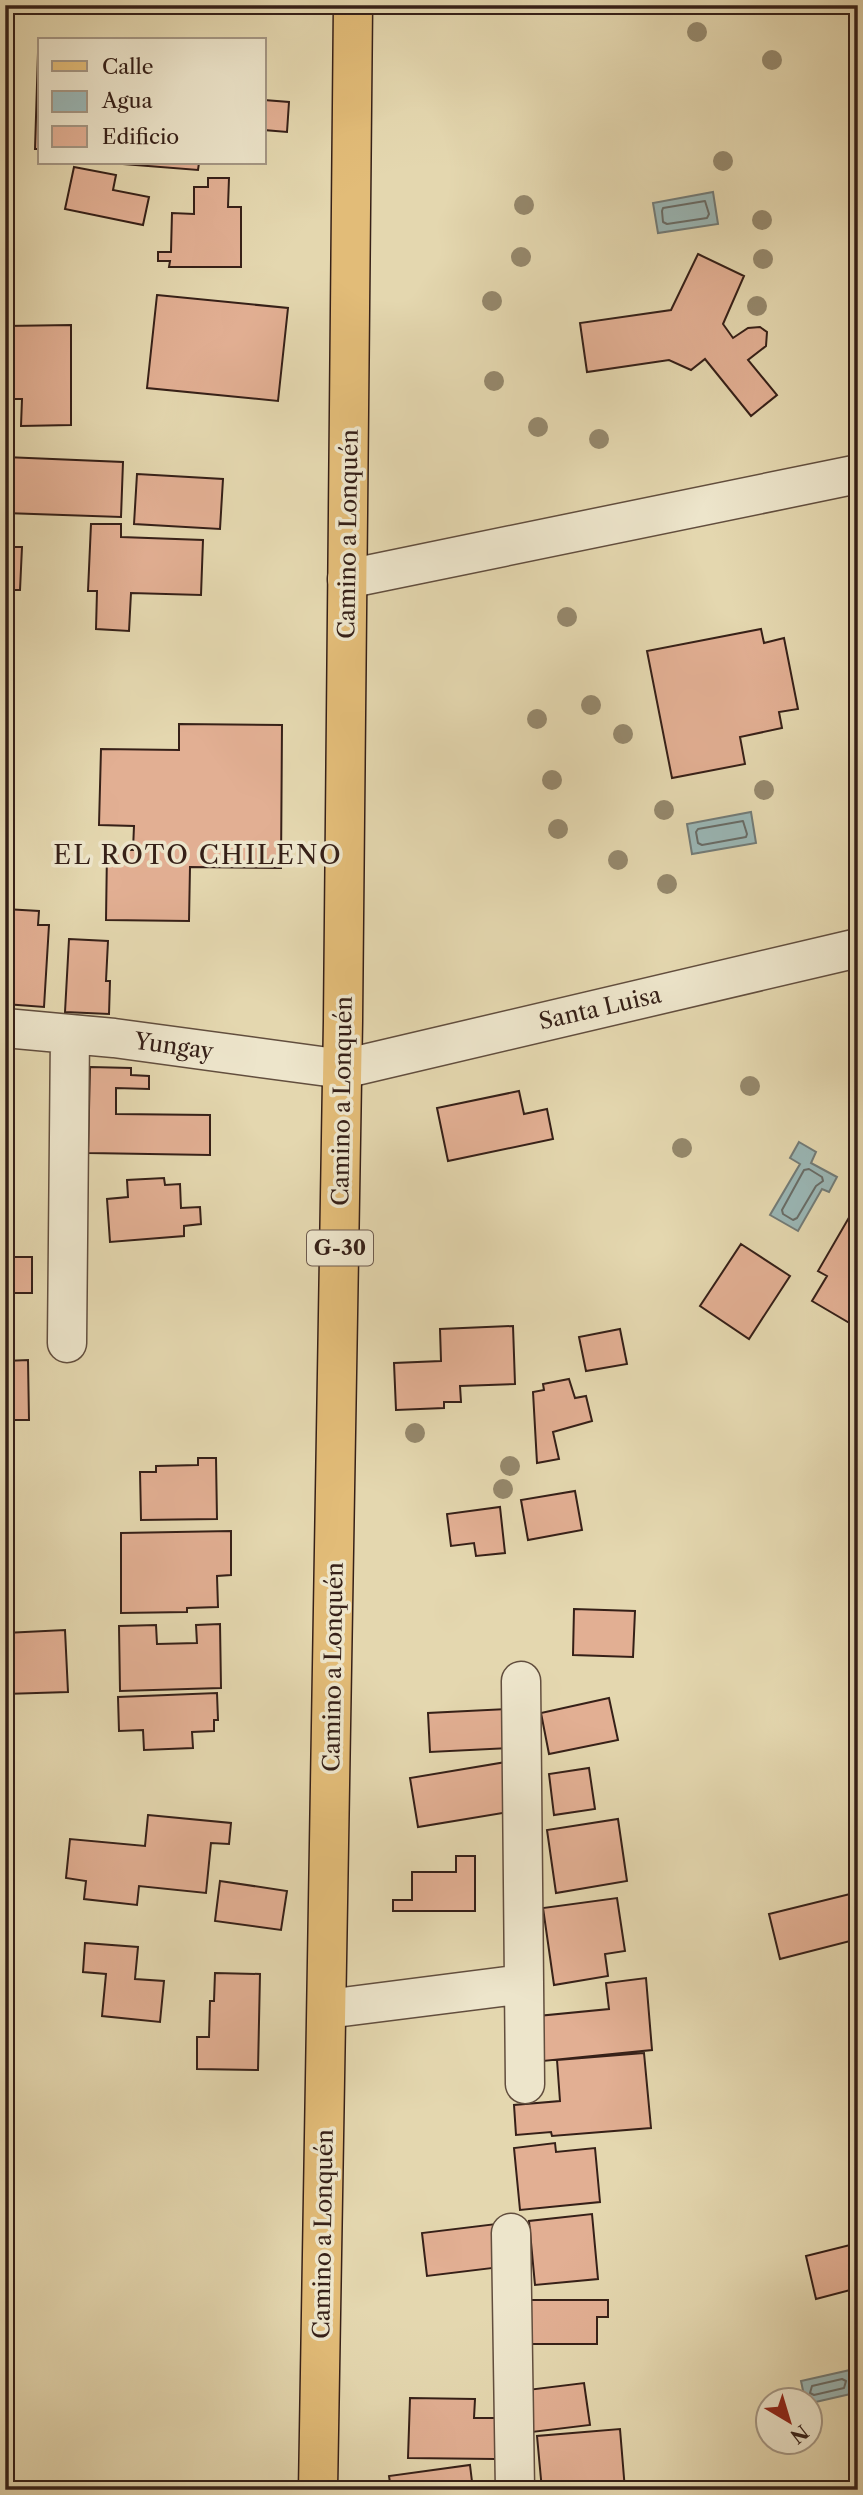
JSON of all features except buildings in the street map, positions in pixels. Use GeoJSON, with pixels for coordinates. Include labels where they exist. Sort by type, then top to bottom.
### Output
{"type":"FeatureCollection","features":[{"type":"Feature","properties":{"kind":"main road","name":"Camino a Lonquén"},"geometry":{"type":"LineString","coordinates":[[318,2490],[343,1069],[348,6]]}},
{"type":"Feature","properties":{"kind":"street"},"geometry":{"type":"LineString","coordinates":[[347,579],[858,474]]}},
{"type":"Feature","properties":{"kind":"street","name":"Santa Luisa"},"geometry":{"type":"LineString","coordinates":[[343,1069],[858,948]]}},
{"type":"Feature","properties":{"kind":"street","name":"Yungay"},"geometry":{"type":"LineString","coordinates":[[5,1028],[114,1038],[343,1069]]}},
{"type":"Feature","properties":{"kind":"street"},"geometry":{"type":"LineString","coordinates":[[67,1343],[70,1034]]}},
{"type":"Feature","properties":{"kind":"street"},"geometry":{"type":"LineString","coordinates":[[521,1681],[525,2084]]}},
{"type":"Feature","properties":{"kind":"street"},"geometry":{"type":"LineString","coordinates":[[327,2009],[524,1984]]}},
{"type":"Feature","properties":{"kind":"street"},"geometry":{"type":"LineString","coordinates":[[511,2233],[515,2490]]}},
{"type":"Feature","properties":{"kind":"water"},"geometry":{"type":"Polygon","coordinates":[[[713,192],[718,224],[658,233],[653,203],[713,192]]]}},
{"type":"Feature","properties":{"kind":"water"},"geometry":{"type":"Polygon","coordinates":[[[751,812],[756,843],[692,854],[687,824],[751,812]]]}},
{"type":"Feature","properties":{"kind":"water"},"geometry":{"type":"Polygon","coordinates":[[[799,1142],[816,1152],[811,1163],[837,1177],[829,1192],[822,1189],[798,1231],[770,1215],[800,1164],[790,1158],[799,1142]]]}},
{"type":"Feature","properties":{"kind":"water"},"geometry":{"type":"Polygon","coordinates":[[[850,2370],[855,2393],[824,2400],[824,2386],[802,2386],[801,2381],[850,2370]]]}},
{"type":"Feature","properties":{"kind":"district","name":"EL ROTO CHILENO"},"geometry":{"type":"Point","coordinates":[198,855]}}]}
